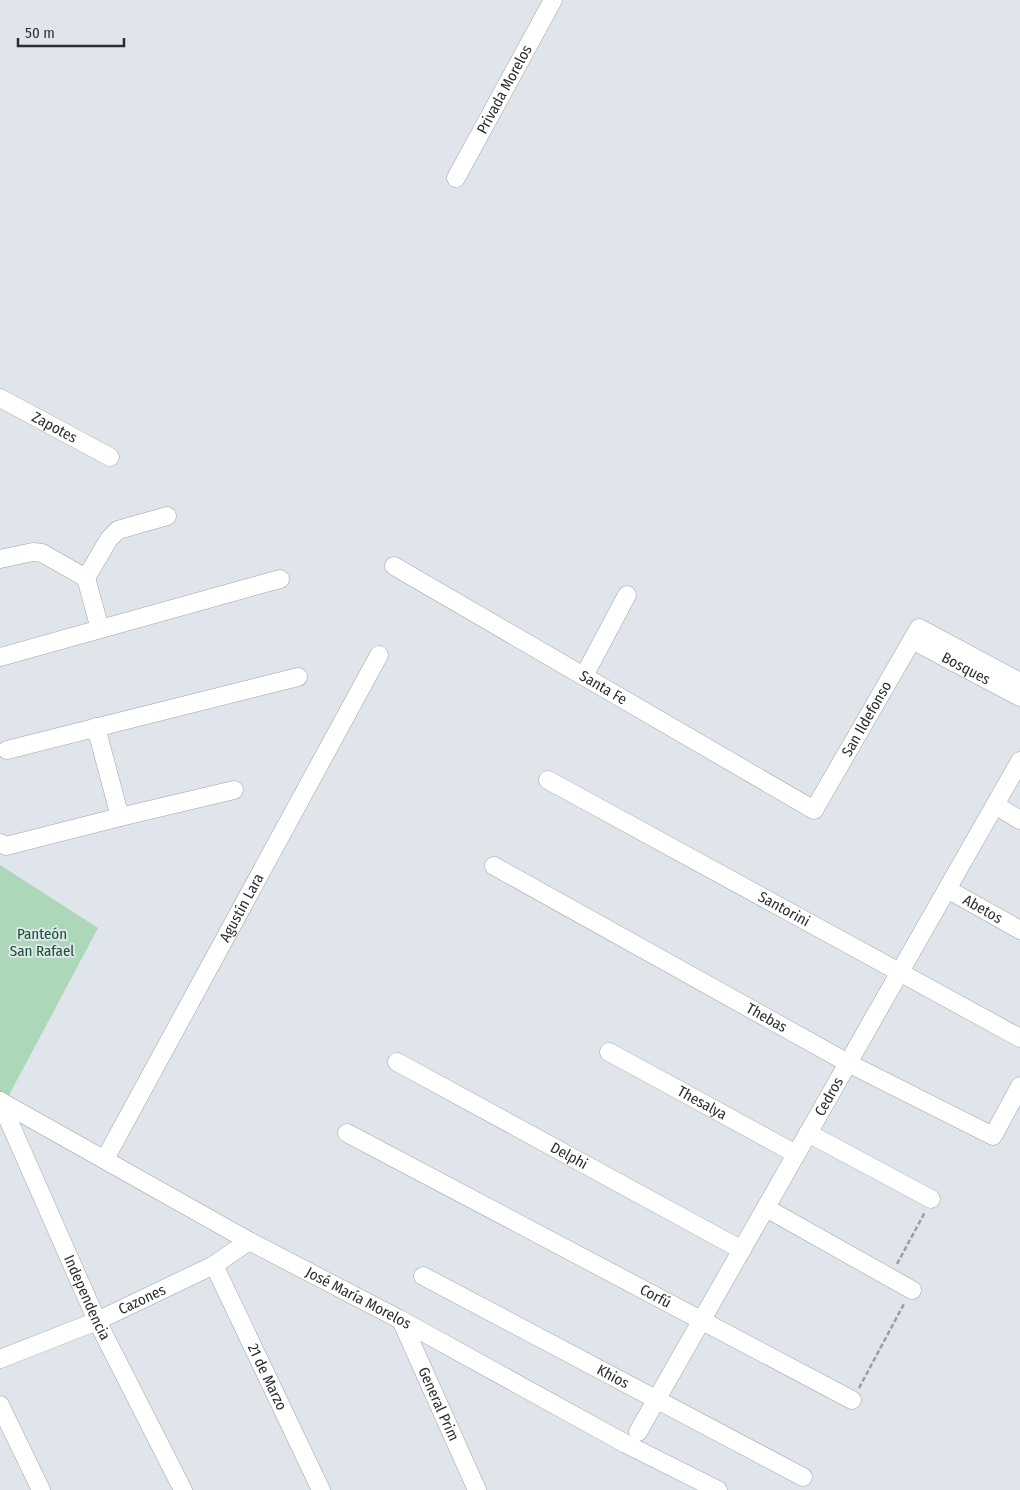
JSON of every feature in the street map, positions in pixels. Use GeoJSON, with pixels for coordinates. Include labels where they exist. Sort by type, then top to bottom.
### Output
{"type":"FeatureCollection","features":[{"type":"Feature","properties":{"kind":"street","name":"Privada Morelos"},"geometry":{"type":"LineString","coordinates":[[456,178],[553,0]]}},
{"type":"Feature","properties":{"kind":"street","name":"Zapotes"},"geometry":{"type":"LineString","coordinates":[[0,398],[110,457]]}},
{"type":"Feature","properties":{"kind":"street"},"geometry":{"type":"LineString","coordinates":[[86,578],[109,539],[118,530],[167,516]]}},
{"type":"Feature","properties":{"kind":"street"},"geometry":{"type":"LineString","coordinates":[[0,559],[33,552],[42,553],[86,578],[100,629]]}},
{"type":"Feature","properties":{"kind":"street","name":"Santa Fe"},"geometry":{"type":"LineString","coordinates":[[394,566],[814,810]]}},
{"type":"Feature","properties":{"kind":"street"},"geometry":{"type":"LineString","coordinates":[[0,657],[280,579]]}},
{"type":"Feature","properties":{"kind":"street"},"geometry":{"type":"LineString","coordinates":[[584,676],[627,595]]}},
{"type":"Feature","properties":{"kind":"street","name":"Bosques"},"geometry":{"type":"LineString","coordinates":[[915,634],[1020,682]]}},
{"type":"Feature","properties":{"kind":"street","name":"Bosques"},"geometry":{"type":"LineString","coordinates":[[915,634],[1020,697]]}},
{"type":"Feature","properties":{"kind":"street","name":"San Ildefonso"},"geometry":{"type":"LineString","coordinates":[[814,810],[915,634]]}},
{"type":"Feature","properties":{"kind":"street","name":"Agustín Lara"},"geometry":{"type":"LineString","coordinates":[[104,1159],[379,655]]}},
{"type":"Feature","properties":{"kind":"street"},"geometry":{"type":"LineString","coordinates":[[7,750],[298,676]]}},
{"type":"Feature","properties":{"kind":"street"},"geometry":{"type":"LineString","coordinates":[[96,728],[120,817]]}},
{"type":"Feature","properties":{"kind":"street","name":"Cedros"},"geometry":{"type":"LineString","coordinates":[[638,1432],[1020,761]]}},
{"type":"Feature","properties":{"kind":"street","name":"Santorini"},"geometry":{"type":"LineString","coordinates":[[548,780],[1020,1038]]}},
{"type":"Feature","properties":{"kind":"street"},"geometry":{"type":"LineString","coordinates":[[0,843],[6,846],[234,790]]}},
{"type":"Feature","properties":{"kind":"street"},"geometry":{"type":"LineString","coordinates":[[995,805],[1020,820]]}},
{"type":"Feature","properties":{"kind":"street","name":"Thebas"},"geometry":{"type":"LineString","coordinates":[[494,866],[848,1063],[993,1136],[1020,1086]]}},
{"type":"Feature","properties":{"kind":"street","name":"Abetos"},"geometry":{"type":"LineString","coordinates":[[947,889],[1020,930]]}},
{"type":"Feature","properties":{"kind":"street","name":"Thesalya"},"geometry":{"type":"LineString","coordinates":[[609,1052],[796,1154]]}},
{"type":"Feature","properties":{"kind":"street","name":"Delphi"},"geometry":{"type":"LineString","coordinates":[[397,1062],[742,1250]]}},
{"type":"Feature","properties":{"kind":"street","name":"José María Morelos"},"geometry":{"type":"LineString","coordinates":[[0,1101],[249,1240],[401,1320],[626,1444],[718,1490]]}},
{"type":"Feature","properties":{"kind":"street","name":"Independencia"},"geometry":{"type":"LineString","coordinates":[[0,1101],[97,1321],[183,1490]]}},
{"type":"Feature","properties":{"kind":"street","name":"Corfú"},"geometry":{"type":"LineString","coordinates":[[347,1133],[852,1400]]}},
{"type":"Feature","properties":{"kind":"street"},"geometry":{"type":"LineString","coordinates":[[808,1133],[931,1199]]}},
{"type":"Feature","properties":{"kind":"street"},"geometry":{"type":"LineString","coordinates":[[766,1208],[912,1290]]}},
{"type":"Feature","properties":{"kind":"street","name":"Cazones"},"geometry":{"type":"LineString","coordinates":[[0,1359],[97,1321],[214,1264],[249,1240]]}},
{"type":"Feature","properties":{"kind":"street","name":"21 de Marzo"},"geometry":{"type":"LineString","coordinates":[[214,1264],[321,1490]]}},
{"type":"Feature","properties":{"kind":"street","name":"Khios"},"geometry":{"type":"LineString","coordinates":[[423,1276],[803,1477]]}},
{"type":"Feature","properties":{"kind":"street","name":"General Prim"},"geometry":{"type":"LineString","coordinates":[[401,1320],[477,1490]]}},
{"type":"Feature","properties":{"kind":"street"},"geometry":{"type":"LineString","coordinates":[[0,1405],[41,1490]]}},
{"type":"Feature","properties":{"kind":"path"},"geometry":{"type":"LineString","coordinates":[[890,1277],[931,1199]]}},
{"type":"Feature","properties":{"kind":"path"},"geometry":{"type":"LineString","coordinates":[[852,1400],[912,1290]]}},
{"type":"Feature","properties":{"kind":"green space","name":"Panteón San Rafael"},"geometry":{"type":"Polygon","coordinates":[[[0,865],[98,928],[8,1097],[0,1092],[0,865]]]}}]}
